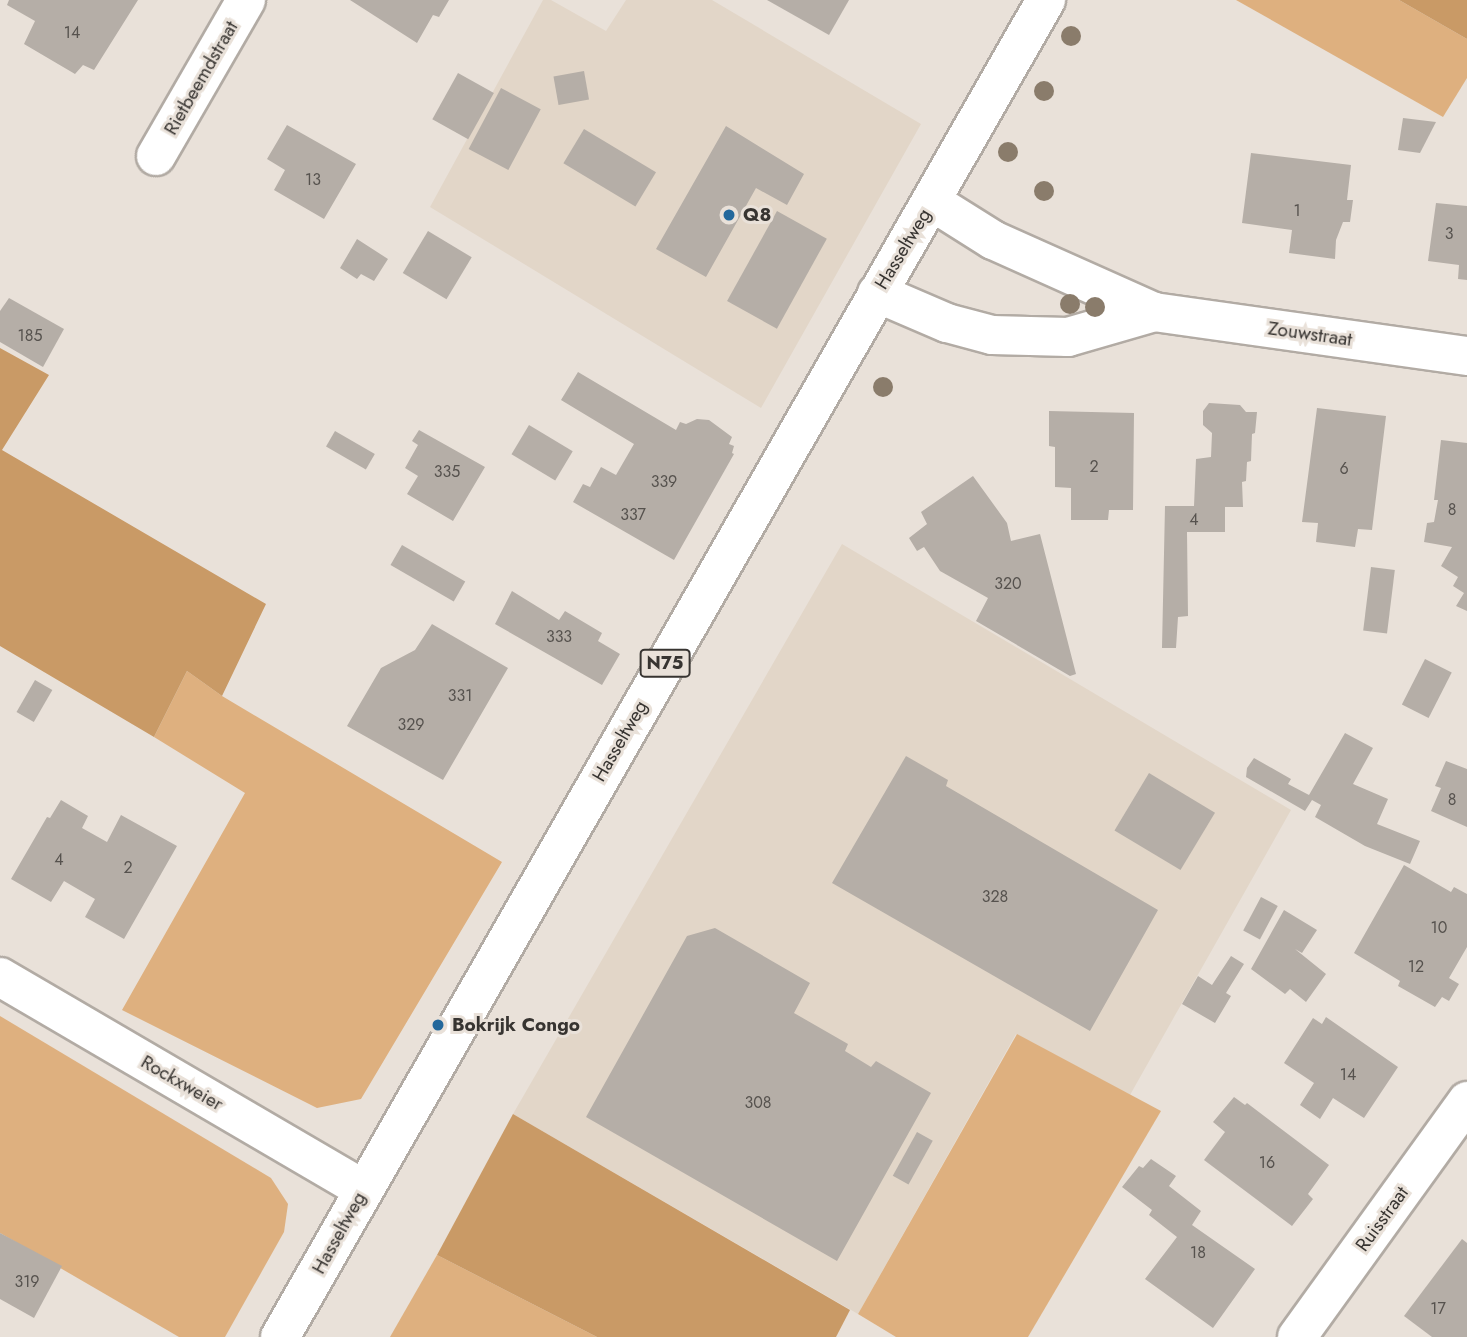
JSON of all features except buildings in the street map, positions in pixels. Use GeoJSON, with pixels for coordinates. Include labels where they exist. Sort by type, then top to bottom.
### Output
{"type":"FeatureCollection","features":[{"type":"Feature","properties":{"kind":"street","name":"Rietbeemdstraat"},"geometry":{"type":"LineString","coordinates":[[156,156],[246,0]]}},
{"type":"Feature","properties":{"kind":"street","name":"Hasseltweg"},"geometry":{"type":"LineString","coordinates":[[281,1337],[363,1189],[1046,0]]}},
{"type":"Feature","properties":{"kind":"street","name":"Zouwstraat"},"geometry":{"type":"LineString","coordinates":[[932,201],[993,240],[1154,312],[1467,356]]}},
{"type":"Feature","properties":{"kind":"street","name":"Zouwstraat"},"geometry":{"type":"LineString","coordinates":[[877,293],[947,323],[992,335],[1068,337],[1154,312]]}},
{"type":"Feature","properties":{"kind":"street","name":"Rockxweier"},"geometry":{"type":"LineString","coordinates":[[0,977],[363,1189]]}},
{"type":"Feature","properties":{"kind":"street","name":"Ruisstraat"},"geometry":{"type":"LineString","coordinates":[[1297,1337],[1467,1101]]}},
{"type":"Feature","properties":{"kind":"shaded area"},"geometry":{"type":"Polygon","coordinates":[[[543,0],[551,0],[606,31],[626,0],[712,0],[921,124],[761,408],[430,207],[543,0]]]}},
{"type":"Feature","properties":{"kind":"shaded area"},"geometry":{"type":"Polygon","coordinates":[[[1236,0],[1399,0],[1467,39],[1467,78],[1443,117],[1236,0]]]}},
{"type":"Feature","properties":{"kind":"shaded area"},"geometry":{"type":"Polygon","coordinates":[[[1399,0],[1467,0],[1467,39],[1399,0]]]}},
{"type":"Feature","properties":{"kind":"shaded area"},"geometry":{"type":"Polygon","coordinates":[[[0,348],[49,375],[2,450],[266,604],[222,696],[187,671],[154,737],[0,646],[0,348]]]}},
{"type":"Feature","properties":{"kind":"shaded area"},"geometry":{"type":"Polygon","coordinates":[[[842,544],[1291,810],[1130,1095],[1016,1034],[858,1314],[513,1114],[842,544]]]}},
{"type":"Feature","properties":{"kind":"shaded area"},"geometry":{"type":"Polygon","coordinates":[[[187,671],[222,696],[502,862],[361,1099],[317,1108],[122,1010],[245,793],[154,737],[187,671]]]}},
{"type":"Feature","properties":{"kind":"shaded area"},"geometry":{"type":"Polygon","coordinates":[[[0,1016],[271,1178],[288,1204],[284,1232],[225,1337],[179,1337],[0,1233],[0,1016]]]}},
{"type":"Feature","properties":{"kind":"shaded area"},"geometry":{"type":"Polygon","coordinates":[[[1017,1034],[1161,1111],[1028,1337],[896,1337],[858,1314],[1017,1034]]]}},
{"type":"Feature","properties":{"kind":"shaded area"},"geometry":{"type":"Polygon","coordinates":[[[513,1114],[850,1310],[836,1337],[597,1337],[437,1255],[513,1114]]]}},
{"type":"Feature","properties":{"kind":"shaded area"},"geometry":{"type":"Polygon","coordinates":[[[437,1255],[597,1337],[390,1337],[437,1255]]]}},
{"type":"Feature","properties":{"kind":"place","name":"Q8"},"geometry":{"type":"Point","coordinates":[729,215]}},
{"type":"Feature","properties":{"kind":"place","name":"Bokrijk Congo"},"geometry":{"type":"Point","coordinates":[438,1025]}}]}
